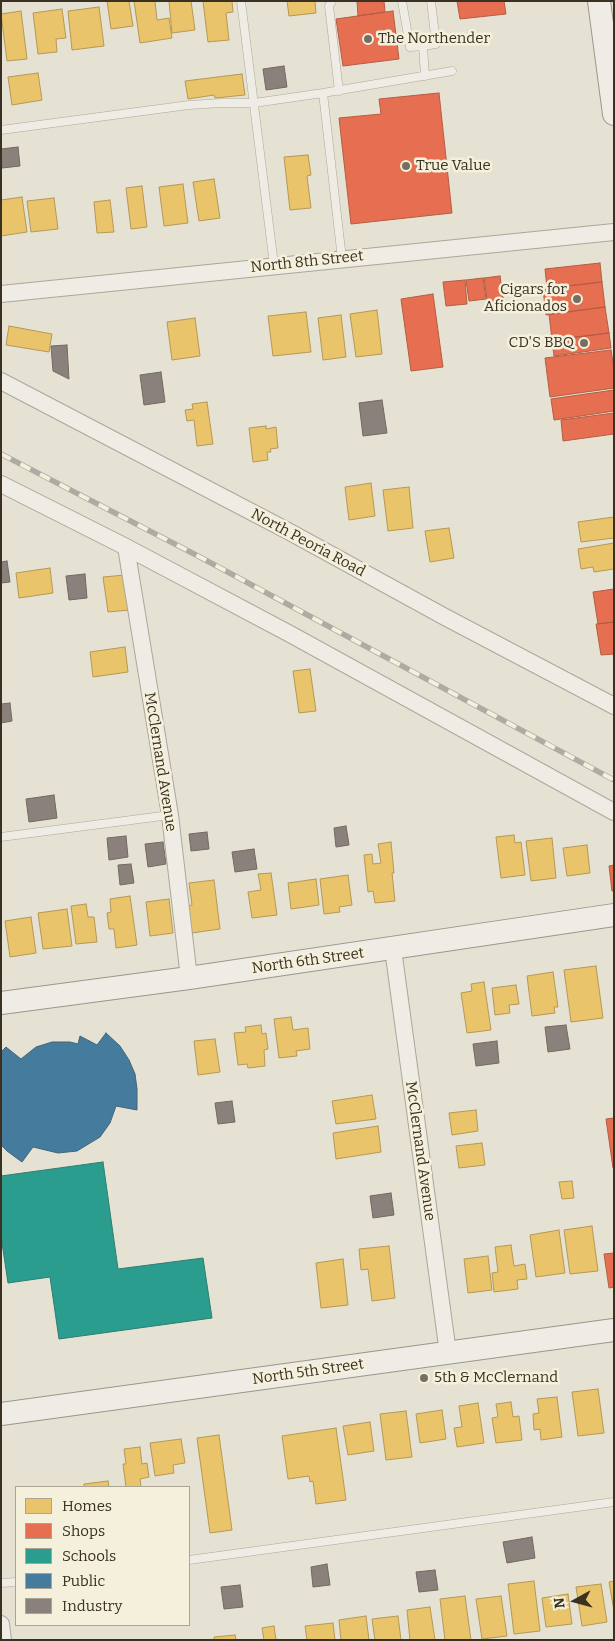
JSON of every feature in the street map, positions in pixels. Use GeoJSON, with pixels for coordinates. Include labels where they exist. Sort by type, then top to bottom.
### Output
{"type":"FeatureCollection","features":[{"type":"Feature","properties":{"kind":"main road"},"geometry":{"type":"LineString","coordinates":[[599,1],[611,69],[614,114]]}},
{"type":"Feature","properties":{"kind":"main road","name":"North 6th Street"},"geometry":{"type":"LineString","coordinates":[[1,1003],[189,978],[614,916]]}},
{"type":"Feature","properties":{"kind":"main road","name":"North 5th Street"},"geometry":{"type":"LineString","coordinates":[[1,1414],[614,1330]]}},
{"type":"Feature","properties":{"kind":"street","name":"North 8th Street"},"geometry":{"type":"LineString","coordinates":[[1,294],[614,232]]}},
{"type":"Feature","properties":{"kind":"street","name":"North Peoria Road"},"geometry":{"type":"LineString","coordinates":[[1,381],[288,531],[444,617],[614,706]]}},
{"type":"Feature","properties":{"kind":"street"},"geometry":{"type":"LineString","coordinates":[[1,484],[290,634],[614,812]]}},
{"type":"Feature","properties":{"kind":"street","name":"McClernand Avenue"},"geometry":{"type":"LineString","coordinates":[[126,548],[170,815],[189,978]]}},
{"type":"Feature","properties":{"kind":"street","name":"McClernand Avenue"},"geometry":{"type":"LineString","coordinates":[[393,949],[448,1353]]}},
{"type":"Feature","properties":{"kind":"street"},"geometry":{"type":"LineString","coordinates":[[1,1624],[3,1640]]}},
{"type":"Feature","properties":{"kind":"lane"},"geometry":{"type":"LineString","coordinates":[[241,1],[274,266]]}},
{"type":"Feature","properties":{"kind":"lane"},"geometry":{"type":"LineString","coordinates":[[332,1],[329,6],[339,91]]}},
{"type":"Feature","properties":{"kind":"lane"},"geometry":{"type":"LineString","coordinates":[[402,1],[410,47],[436,44],[431,1]]}},
{"type":"Feature","properties":{"kind":"lane"},"geometry":{"type":"LineString","coordinates":[[423,46],[426,76]]}},
{"type":"Feature","properties":{"kind":"lane"},"geometry":{"type":"LineString","coordinates":[[1,130],[189,105],[254,103],[339,91],[452,71]]}},
{"type":"Feature","properties":{"kind":"lane"},"geometry":{"type":"LineString","coordinates":[[323,93],[342,259]]}},
{"type":"Feature","properties":{"kind":"lane"},"geometry":{"type":"LineString","coordinates":[[1,837],[170,815]]}},
{"type":"Feature","properties":{"kind":"lane"},"geometry":{"type":"LineString","coordinates":[[190,1560],[614,1502]]}},
{"type":"Feature","properties":{"kind":"lane"},"geometry":{"type":"LineString","coordinates":[[1,1583],[15,1582]]}},
{"type":"Feature","properties":{"kind":"building: Homes"},"geometry":{"type":"Polygon","coordinates":[[[107,1],[129,1],[133,26],[111,29],[107,1]]]}},
{"type":"Feature","properties":{"kind":"building: Homes"},"geometry":{"type":"Polygon","coordinates":[[[134,1],[155,1],[157,20],[169,18],[172,38],[140,43],[134,1]]]}},
{"type":"Feature","properties":{"kind":"building: Homes"},"geometry":{"type":"Polygon","coordinates":[[[169,1],[191,1],[195,30],[172,33],[169,1]]]}},
{"type":"Feature","properties":{"kind":"building: Homes"},"geometry":{"type":"Polygon","coordinates":[[[203,1],[232,1],[233,12],[226,13],[229,40],[208,42],[203,1]]]}},
{"type":"Feature","properties":{"kind":"building: Homes"},"geometry":{"type":"Polygon","coordinates":[[[287,1],[315,1],[316,13],[289,16],[287,1]]]}},
{"type":"Feature","properties":{"kind":"building: Homes"},"geometry":{"type":"Polygon","coordinates":[[[99,7],[104,46],[72,50],[68,11],[99,7]]]}},
{"type":"Feature","properties":{"kind":"building: Homes"},"geometry":{"type":"Polygon","coordinates":[[[62,9],[66,38],[56,39],[57,52],[38,54],[33,13],[62,9]]]}},
{"type":"Feature","properties":{"kind":"building: Homes"},"geometry":{"type":"Polygon","coordinates":[[[21,11],[27,59],[7,61],[1,14],[21,11]]]}},
{"type":"Feature","properties":{"kind":"building: Homes"},"geometry":{"type":"Polygon","coordinates":[[[38,73],[42,100],[12,105],[8,77],[38,73]]]}},
{"type":"Feature","properties":{"kind":"building: Homes"},"geometry":{"type":"Polygon","coordinates":[[[242,74],[245,95],[215,98],[214,95],[188,99],[185,81],[242,74]]]}},
{"type":"Feature","properties":{"kind":"building: Homes"},"geometry":{"type":"Polygon","coordinates":[[[308,155],[311,175],[307,176],[311,208],[290,210],[284,157],[308,155]]]}},
{"type":"Feature","properties":{"kind":"building: Homes"},"geometry":{"type":"Polygon","coordinates":[[[214,179],[220,218],[199,221],[193,182],[214,179]]]}},
{"type":"Feature","properties":{"kind":"building: Homes"},"geometry":{"type":"Polygon","coordinates":[[[183,184],[188,223],[164,226],[159,187],[183,184]]]}},
{"type":"Feature","properties":{"kind":"building: Homes"},"geometry":{"type":"Polygon","coordinates":[[[142,186],[147,227],[131,229],[126,188],[142,186]]]}},
{"type":"Feature","properties":{"kind":"building: Homes"},"geometry":{"type":"Polygon","coordinates":[[[22,197],[27,232],[1,236],[1,200],[22,197]]]}},
{"type":"Feature","properties":{"kind":"building: Homes"},"geometry":{"type":"Polygon","coordinates":[[[54,198],[58,229],[31,232],[27,201],[54,198]]]}},
{"type":"Feature","properties":{"kind":"building: Homes"},"geometry":{"type":"Polygon","coordinates":[[[110,200],[114,232],[97,233],[94,202],[110,200]]]}},
{"type":"Feature","properties":{"kind":"building: Homes"},"geometry":{"type":"Polygon","coordinates":[[[377,310],[382,354],[356,357],[350,314],[377,310]]]}},
{"type":"Feature","properties":{"kind":"building: Homes"},"geometry":{"type":"Polygon","coordinates":[[[306,312],[311,352],[273,356],[268,316],[306,312]]]}},
{"type":"Feature","properties":{"kind":"building: Homes"},"geometry":{"type":"Polygon","coordinates":[[[341,315],[346,357],[323,360],[318,318],[341,315]]]}},
{"type":"Feature","properties":{"kind":"building: Homes"},"geometry":{"type":"Polygon","coordinates":[[[195,318],[200,356],[172,360],[167,322],[195,318]]]}},
{"type":"Feature","properties":{"kind":"building: Homes"},"geometry":{"type":"Polygon","coordinates":[[[9,326],[52,334],[49,352],[6,345],[9,326]]]}},
{"type":"Feature","properties":{"kind":"building: Homes"},"geometry":{"type":"Polygon","coordinates":[[[207,402],[213,444],[197,446],[194,420],[187,421],[185,410],[193,409],[192,404],[207,402]]]}},
{"type":"Feature","properties":{"kind":"building: Homes"},"geometry":{"type":"Polygon","coordinates":[[[266,426],[266,429],[276,427],[278,448],[270,449],[271,452],[267,452],[268,460],[253,462],[249,428],[266,426]]]}},
{"type":"Feature","properties":{"kind":"building: Homes"},"geometry":{"type":"Polygon","coordinates":[[[371,483],[375,516],[349,520],[345,487],[371,483]]]}},
{"type":"Feature","properties":{"kind":"building: Homes"},"geometry":{"type":"Polygon","coordinates":[[[409,487],[413,528],[388,531],[383,490],[409,487]]]}},
{"type":"Feature","properties":{"kind":"building: Homes"},"geometry":{"type":"Polygon","coordinates":[[[614,517],[614,538],[581,542],[578,522],[614,517]]]}},
{"type":"Feature","properties":{"kind":"building: Homes"},"geometry":{"type":"Polygon","coordinates":[[[449,528],[454,558],[430,562],[425,531],[449,528]]]}},
{"type":"Feature","properties":{"kind":"building: Homes"},"geometry":{"type":"Polygon","coordinates":[[[614,543],[614,569],[594,572],[593,567],[581,569],[578,549],[614,543]]]}},
{"type":"Feature","properties":{"kind":"building: Homes"},"geometry":{"type":"Polygon","coordinates":[[[50,568],[53,593],[19,598],[16,573],[50,568]]]}},
{"type":"Feature","properties":{"kind":"building: Homes"},"geometry":{"type":"Polygon","coordinates":[[[125,575],[130,610],[108,612],[103,577],[125,575]]]}},
{"type":"Feature","properties":{"kind":"building: Homes"},"geometry":{"type":"Polygon","coordinates":[[[125,647],[128,672],[93,677],[90,652],[125,647]]]}},
{"type":"Feature","properties":{"kind":"building: Homes"},"geometry":{"type":"Polygon","coordinates":[[[310,669],[316,711],[299,713],[293,671],[310,669]]]}},
{"type":"Feature","properties":{"kind":"building: Homes"},"geometry":{"type":"Polygon","coordinates":[[[514,835],[515,843],[521,842],[525,875],[501,878],[496,837],[514,835]]]}},
{"type":"Feature","properties":{"kind":"building: Homes"},"geometry":{"type":"Polygon","coordinates":[[[552,838],[556,878],[531,881],[526,841],[552,838]]]}},
{"type":"Feature","properties":{"kind":"building: Homes"},"geometry":{"type":"Polygon","coordinates":[[[391,842],[395,901],[375,903],[373,891],[368,892],[364,855],[372,854],[373,864],[381,863],[378,844],[391,842]]]}},
{"type":"Feature","properties":{"kind":"building: Homes"},"geometry":{"type":"Polygon","coordinates":[[[587,845],[590,873],[567,876],[563,848],[587,845]]]}},
{"type":"Feature","properties":{"kind":"building: Homes"},"geometry":{"type":"Polygon","coordinates":[[[271,873],[277,915],[252,918],[248,892],[261,890],[258,874],[271,873]]]}},
{"type":"Feature","properties":{"kind":"building: Homes"},"geometry":{"type":"Polygon","coordinates":[[[348,875],[352,905],[339,907],[340,912],[324,914],[320,879],[348,875]]]}},
{"type":"Feature","properties":{"kind":"building: Homes"},"geometry":{"type":"Polygon","coordinates":[[[316,879],[319,905],[291,909],[288,883],[316,879]]]}},
{"type":"Feature","properties":{"kind":"building: Homes"},"geometry":{"type":"Polygon","coordinates":[[[214,880],[220,929],[192,933],[188,906],[192,905],[189,883],[214,880]]]}},
{"type":"Feature","properties":{"kind":"building: Homes"},"geometry":{"type":"Polygon","coordinates":[[[130,896],[137,945],[116,948],[114,929],[109,929],[107,913],[111,912],[110,899],[130,896]]]}},
{"type":"Feature","properties":{"kind":"building: Homes"},"geometry":{"type":"Polygon","coordinates":[[[169,899],[173,933],[150,936],[146,902],[169,899]]]}},
{"type":"Feature","properties":{"kind":"building: Homes"},"geometry":{"type":"Polygon","coordinates":[[[86,904],[88,917],[94,917],[97,942],[76,944],[71,906],[86,904]]]}},
{"type":"Feature","properties":{"kind":"building: Homes"},"geometry":{"type":"Polygon","coordinates":[[[67,909],[72,946],[43,949],[38,913],[67,909]]]}},
{"type":"Feature","properties":{"kind":"building: Homes"},"geometry":{"type":"Polygon","coordinates":[[[31,917],[36,953],[10,957],[5,921],[31,917]]]}},
{"type":"Feature","properties":{"kind":"building: Homes"},"geometry":{"type":"Polygon","coordinates":[[[596,966],[603,1018],[571,1022],[564,970],[596,966]]]}},
{"type":"Feature","properties":{"kind":"building: Homes"},"geometry":{"type":"Polygon","coordinates":[[[553,972],[558,1007],[554,1007],[555,1013],[532,1016],[527,976],[553,972]]]}},
{"type":"Feature","properties":{"kind":"building: Homes"},"geometry":{"type":"Polygon","coordinates":[[[484,982],[491,1030],[467,1033],[461,993],[472,991],[471,984],[484,982]]]}},
{"type":"Feature","properties":{"kind":"building: Homes"},"geometry":{"type":"Polygon","coordinates":[[[516,985],[519,1004],[509,1005],[510,1013],[495,1015],[492,988],[516,985]]]}},
{"type":"Feature","properties":{"kind":"building: Homes"},"geometry":{"type":"Polygon","coordinates":[[[291,1017],[293,1030],[308,1028],[310,1049],[296,1051],[297,1056],[279,1058],[274,1019],[291,1017]]]}},
{"type":"Feature","properties":{"kind":"building: Homes"},"geometry":{"type":"Polygon","coordinates":[[[261,1025],[262,1034],[266,1033],[268,1049],[264,1050],[265,1066],[248,1068],[247,1064],[238,1065],[234,1033],[246,1032],[245,1027],[261,1025]]]}},
{"type":"Feature","properties":{"kind":"building: Homes"},"geometry":{"type":"Polygon","coordinates":[[[215,1039],[220,1072],[198,1075],[194,1041],[215,1039]]]}},
{"type":"Feature","properties":{"kind":"building: Homes"},"geometry":{"type":"Polygon","coordinates":[[[372,1095],[376,1119],[336,1124],[332,1101],[372,1095]]]}},
{"type":"Feature","properties":{"kind":"building: Homes"},"geometry":{"type":"Polygon","coordinates":[[[476,1110],[478,1131],[452,1135],[449,1113],[476,1110]]]}},
{"type":"Feature","properties":{"kind":"building: Homes"},"geometry":{"type":"Polygon","coordinates":[[[378,1126],[381,1152],[336,1159],[333,1133],[378,1126]]]}},
{"type":"Feature","properties":{"kind":"building: Homes"},"geometry":{"type":"Polygon","coordinates":[[[482,1143],[485,1165],[459,1168],[456,1146],[482,1143]]]}},
{"type":"Feature","properties":{"kind":"building: Homes"},"geometry":{"type":"Polygon","coordinates":[[[572,1181],[574,1198],[562,1199],[559,1182],[572,1181]]]}},
{"type":"Feature","properties":{"kind":"building: Homes"},"geometry":{"type":"Polygon","coordinates":[[[592,1226],[598,1271],[570,1274],[564,1230],[592,1226]]]}},
{"type":"Feature","properties":{"kind":"building: Homes"},"geometry":{"type":"Polygon","coordinates":[[[559,1230],[565,1273],[536,1277],[530,1235],[559,1230]]]}},
{"type":"Feature","properties":{"kind":"building: Homes"},"geometry":{"type":"Polygon","coordinates":[[[511,1245],[514,1266],[525,1264],[527,1279],[517,1280],[518,1289],[494,1292],[492,1273],[498,1272],[495,1247],[511,1245]]]}},
{"type":"Feature","properties":{"kind":"building: Homes"},"geometry":{"type":"Polygon","coordinates":[[[389,1246],[395,1298],[372,1301],[368,1269],[361,1270],[359,1249],[389,1246]]]}},
{"type":"Feature","properties":{"kind":"building: Homes"},"geometry":{"type":"Polygon","coordinates":[[[488,1256],[492,1290],[468,1293],[464,1259],[488,1256]]]}},
{"type":"Feature","properties":{"kind":"building: Homes"},"geometry":{"type":"Polygon","coordinates":[[[343,1259],[348,1305],[321,1308],[316,1263],[343,1259]]]}},
{"type":"Feature","properties":{"kind":"building: Homes"},"geometry":{"type":"Polygon","coordinates":[[[598,1389],[604,1433],[578,1436],[572,1392],[598,1389]]]}},
{"type":"Feature","properties":{"kind":"building: Homes"},"geometry":{"type":"Polygon","coordinates":[[[557,1397],[562,1437],[541,1440],[540,1429],[534,1430],[533,1414],[539,1413],[537,1399],[557,1397]]]}},
{"type":"Feature","properties":{"kind":"building: Homes"},"geometry":{"type":"Polygon","coordinates":[[[511,1402],[513,1417],[519,1416],[522,1440],[496,1443],[492,1418],[498,1417],[496,1404],[511,1402]]]}},
{"type":"Feature","properties":{"kind":"building: Homes"},"geometry":{"type":"Polygon","coordinates":[[[478,1403],[484,1443],[457,1447],[454,1428],[462,1427],[459,1406],[478,1403]]]}},
{"type":"Feature","properties":{"kind":"building: Homes"},"geometry":{"type":"Polygon","coordinates":[[[442,1410],[446,1439],[420,1443],[416,1414],[442,1410]]]}},
{"type":"Feature","properties":{"kind":"building: Homes"},"geometry":{"type":"Polygon","coordinates":[[[406,1411],[412,1457],[386,1460],[380,1414],[406,1411]]]}},
{"type":"Feature","properties":{"kind":"building: Homes"},"geometry":{"type":"Polygon","coordinates":[[[370,1422],[374,1451],[348,1455],[343,1426],[370,1422]]]}},
{"type":"Feature","properties":{"kind":"building: Homes"},"geometry":{"type":"Polygon","coordinates":[[[336,1428],[346,1500],[316,1504],[313,1481],[310,1482],[309,1476],[288,1479],[282,1436],[336,1428]]]}},
{"type":"Feature","properties":{"kind":"building: Homes"},"geometry":{"type":"Polygon","coordinates":[[[219,1435],[232,1530],[210,1533],[197,1438],[219,1435]]]}},
{"type":"Feature","properties":{"kind":"building: Homes"},"geometry":{"type":"Polygon","coordinates":[[[181,1439],[185,1463],[173,1465],[174,1473],[155,1476],[150,1443],[181,1439]]]}},
{"type":"Feature","properties":{"kind":"building: Homes"},"geometry":{"type":"Polygon","coordinates":[[[140,1447],[142,1464],[147,1463],[149,1477],[140,1479],[141,1486],[126,1486],[123,1464],[126,1464],[124,1449],[140,1447]]]}},
{"type":"Feature","properties":{"kind":"building: Homes"},"geometry":{"type":"Polygon","coordinates":[[[108,1481],[109,1486],[84,1486],[84,1484],[108,1481]]]}},
{"type":"Feature","properties":{"kind":"building: Homes"},"geometry":{"type":"Polygon","coordinates":[[[534,1581],[540,1631],[514,1634],[508,1584],[534,1581]]]}},
{"type":"Feature","properties":{"kind":"building: Homes"},"geometry":{"type":"Polygon","coordinates":[[[614,1581],[614,1611],[609,1582],[614,1581]]]}},
{"type":"Feature","properties":{"kind":"building: Homes"},"geometry":{"type":"Polygon","coordinates":[[[601,1584],[607,1622],[582,1626],[576,1587],[601,1584]]]}},
{"type":"Feature","properties":{"kind":"building: Homes"},"geometry":{"type":"Polygon","coordinates":[[[568,1594],[572,1624],[546,1627],[542,1598],[568,1594]]]}},
{"type":"Feature","properties":{"kind":"building: Homes"},"geometry":{"type":"Polygon","coordinates":[[[465,1596],[471,1640],[445,1640],[440,1599],[465,1596]]]}},
{"type":"Feature","properties":{"kind":"building: Homes"},"geometry":{"type":"Polygon","coordinates":[[[501,1596],[507,1636],[482,1639],[476,1599],[501,1596]]]}},
{"type":"Feature","properties":{"kind":"building: Homes"},"geometry":{"type":"Polygon","coordinates":[[[430,1607],[435,1640],[410,1640],[407,1610],[430,1607]]]}},
{"type":"Feature","properties":{"kind":"building: Homes"},"geometry":{"type":"Polygon","coordinates":[[[366,1616],[369,1640],[341,1640],[339,1620],[366,1616]]]}},
{"type":"Feature","properties":{"kind":"building: Homes"},"geometry":{"type":"Polygon","coordinates":[[[398,1616],[401,1640],[375,1640],[372,1619],[398,1616]]]}},
{"type":"Feature","properties":{"kind":"building: Homes"},"geometry":{"type":"Polygon","coordinates":[[[333,1623],[335,1640],[307,1640],[305,1626],[333,1623]]]}},
{"type":"Feature","properties":{"kind":"building: Homes"},"geometry":{"type":"Polygon","coordinates":[[[274,1626],[276,1640],[264,1640],[262,1628],[274,1626]]]}},
{"type":"Feature","properties":{"kind":"building: Homes"},"geometry":{"type":"Polygon","coordinates":[[[235,1635],[236,1640],[214,1640],[214,1637],[235,1635]]]}},
{"type":"Feature","properties":{"kind":"building: Shops"},"geometry":{"type":"Polygon","coordinates":[[[357,1],[384,1],[385,12],[358,16],[357,1]]]}},
{"type":"Feature","properties":{"kind":"building: Shops"},"geometry":{"type":"Polygon","coordinates":[[[457,1],[504,1],[506,14],[460,19],[457,1]]]}},
{"type":"Feature","properties":{"kind":"building: Shops"},"geometry":{"type":"Polygon","coordinates":[[[393,11],[399,59],[343,66],[336,19],[393,11]]]}},
{"type":"Feature","properties":{"kind":"building: Shops"},"geometry":{"type":"Polygon","coordinates":[[[439,93],[452,213],[351,224],[339,118],[381,114],[379,99],[439,93]]]}},
{"type":"Feature","properties":{"kind":"building: Shops"},"geometry":{"type":"Polygon","coordinates":[[[600,263],[602,282],[547,288],[545,269],[600,263]]]}},
{"type":"Feature","properties":{"kind":"building: Shops"},"geometry":{"type":"Polygon","coordinates":[[[500,276],[505,311],[489,313],[484,278],[500,276]]]}},
{"type":"Feature","properties":{"kind":"building: Shops"},"geometry":{"type":"Polygon","coordinates":[[[483,278],[486,299],[469,301],[466,280],[483,278]]]}},
{"type":"Feature","properties":{"kind":"building: Shops"},"geometry":{"type":"Polygon","coordinates":[[[465,280],[467,304],[446,306],[443,282],[465,280]]]}},
{"type":"Feature","properties":{"kind":"building: Shops"},"geometry":{"type":"Polygon","coordinates":[[[602,282],[605,307],[546,315],[543,289],[602,282]]]}},
{"type":"Feature","properties":{"kind":"building: Shops"},"geometry":{"type":"Polygon","coordinates":[[[433,294],[443,367],[411,371],[401,299],[433,294]]]}},
{"type":"Feature","properties":{"kind":"building: Shops"},"geometry":{"type":"Polygon","coordinates":[[[605,307],[609,333],[552,340],[549,314],[605,307]]]}},
{"type":"Feature","properties":{"kind":"building: Shops"},"geometry":{"type":"Polygon","coordinates":[[[609,333],[611,348],[554,356],[552,340],[609,333]]]}},
{"type":"Feature","properties":{"kind":"building: Shops"},"geometry":{"type":"Polygon","coordinates":[[[611,350],[614,388],[550,397],[545,358],[611,350]]]}},
{"type":"Feature","properties":{"kind":"building: Shops"},"geometry":{"type":"Polygon","coordinates":[[[614,390],[614,411],[554,420],[551,399],[614,390]]]}},
{"type":"Feature","properties":{"kind":"building: Shops"},"geometry":{"type":"Polygon","coordinates":[[[614,413],[614,434],[563,441],[561,420],[614,413]]]}},
{"type":"Feature","properties":{"kind":"building: Shops"},"geometry":{"type":"Polygon","coordinates":[[[614,589],[614,622],[598,624],[593,592],[614,589]]]}},
{"type":"Feature","properties":{"kind":"building: Shops"},"geometry":{"type":"Polygon","coordinates":[[[614,622],[614,654],[601,655],[596,624],[614,622]]]}},
{"type":"Feature","properties":{"kind":"building: Shops"},"geometry":{"type":"Polygon","coordinates":[[[614,865],[614,891],[612,891],[609,866],[614,865]]]}},
{"type":"Feature","properties":{"kind":"building: Shops"},"geometry":{"type":"Polygon","coordinates":[[[614,1118],[614,1168],[613,1168],[606,1119],[614,1118]]]}},
{"type":"Feature","properties":{"kind":"building: Shops"},"geometry":{"type":"Polygon","coordinates":[[[614,1253],[614,1287],[609,1288],[604,1254],[614,1253]]]}},
{"type":"Feature","properties":{"kind":"building: Schools"},"geometry":{"type":"Polygon","coordinates":[[[103,1162],[118,1269],[203,1258],[212,1318],[59,1339],[50,1277],[8,1283],[1,1236],[1,1176],[103,1162]]]}},
{"type":"Feature","properties":{"kind":"building: Public"},"geometry":{"type":"Polygon","coordinates":[[[106,1033],[120,1046],[135,1074],[137,1110],[116,1106],[110,1123],[100,1137],[77,1151],[58,1153],[33,1147],[22,1162],[7,1151],[1,1145],[1,1052],[6,1047],[21,1059],[36,1047],[52,1042],[78,1044],[80,1036],[97,1045],[106,1033]]]}},
{"type":"Feature","properties":{"kind":"building: Industry"},"geometry":{"type":"Polygon","coordinates":[[[284,66],[287,87],[266,90],[263,69],[284,66]]]}},
{"type":"Feature","properties":{"kind":"building: Industry"},"geometry":{"type":"Polygon","coordinates":[[[18,147],[20,166],[2,168],[1,149],[18,147]]]}},
{"type":"Feature","properties":{"kind":"building: Industry"},"geometry":{"type":"Polygon","coordinates":[[[67,345],[69,379],[53,371],[51,346],[67,345]]]}},
{"type":"Feature","properties":{"kind":"building: Industry"},"geometry":{"type":"Polygon","coordinates":[[[161,372],[165,402],[144,405],[140,375],[161,372]]]}},
{"type":"Feature","properties":{"kind":"building: Industry"},"geometry":{"type":"Polygon","coordinates":[[[382,400],[387,433],[363,436],[359,403],[382,400]]]}},
{"type":"Feature","properties":{"kind":"building: Industry"},"geometry":{"type":"Polygon","coordinates":[[[7,561],[10,582],[1,583],[1,562],[7,561]]]}},
{"type":"Feature","properties":{"kind":"building: Industry"},"geometry":{"type":"Polygon","coordinates":[[[85,574],[87,598],[69,600],[66,576],[85,574]]]}},
{"type":"Feature","properties":{"kind":"building: Industry"},"geometry":{"type":"Polygon","coordinates":[[[10,703],[12,721],[1,723],[1,704],[10,703]]]}},
{"type":"Feature","properties":{"kind":"building: Industry"},"geometry":{"type":"Polygon","coordinates":[[[54,795],[57,818],[29,822],[26,799],[54,795]]]}},
{"type":"Feature","properties":{"kind":"building: Industry"},"geometry":{"type":"Polygon","coordinates":[[[346,826],[349,845],[336,847],[334,828],[346,826]]]}},
{"type":"Feature","properties":{"kind":"building: Industry"},"geometry":{"type":"Polygon","coordinates":[[[207,832],[209,849],[191,851],[189,834],[207,832]]]}},
{"type":"Feature","properties":{"kind":"building: Industry"},"geometry":{"type":"Polygon","coordinates":[[[126,836],[128,857],[109,860],[107,838],[126,836]]]}},
{"type":"Feature","properties":{"kind":"building: Industry"},"geometry":{"type":"Polygon","coordinates":[[[163,842],[166,864],[148,867],[145,844],[163,842]]]}},
{"type":"Feature","properties":{"kind":"building: Industry"},"geometry":{"type":"Polygon","coordinates":[[[254,849],[257,869],[235,872],[232,852],[254,849]]]}},
{"type":"Feature","properties":{"kind":"building: Industry"},"geometry":{"type":"Polygon","coordinates":[[[131,864],[134,883],[120,885],[118,865],[131,864]]]}},
{"type":"Feature","properties":{"kind":"building: Industry"},"geometry":{"type":"Polygon","coordinates":[[[566,1025],[570,1049],[548,1052],[545,1027],[566,1025]]]}},
{"type":"Feature","properties":{"kind":"building: Industry"},"geometry":{"type":"Polygon","coordinates":[[[497,1041],[499,1063],[476,1066],[473,1044],[497,1041]]]}},
{"type":"Feature","properties":{"kind":"building: Industry"},"geometry":{"type":"Polygon","coordinates":[[[232,1101],[235,1122],[218,1124],[215,1103],[232,1101]]]}},
{"type":"Feature","properties":{"kind":"building: Industry"},"geometry":{"type":"Polygon","coordinates":[[[391,1193],[394,1215],[373,1218],[370,1196],[391,1193]]]}},
{"type":"Feature","properties":{"kind":"building: Industry"},"geometry":{"type":"Polygon","coordinates":[[[532,1537],[535,1558],[507,1563],[503,1542],[532,1537]]]}},
{"type":"Feature","properties":{"kind":"building: Industry"},"geometry":{"type":"Polygon","coordinates":[[[327,1564],[330,1585],[313,1587],[311,1567],[327,1564]]]}},
{"type":"Feature","properties":{"kind":"building: Industry"},"geometry":{"type":"Polygon","coordinates":[[[435,1570],[438,1590],[419,1592],[416,1572],[435,1570]]]}},
{"type":"Feature","properties":{"kind":"building: Industry"},"geometry":{"type":"Polygon","coordinates":[[[240,1585],[243,1607],[224,1609],[221,1587],[240,1585]]]}},
{"type":"Feature","properties":{"kind":"railway"},"geometry":{"type":"LineString","coordinates":[[1,454],[198,556],[614,780]]}},
{"type":"Feature","properties":{"kind":"place","name":"The Northender"},"geometry":{"type":"Point","coordinates":[368,39]}},
{"type":"Feature","properties":{"kind":"place","name":"True Value"},"geometry":{"type":"Point","coordinates":[406,166]}},
{"type":"Feature","properties":{"kind":"place","name":"Cigars for Aficionados"},"geometry":{"type":"Point","coordinates":[577,299]}},
{"type":"Feature","properties":{"kind":"place","name":"CD'S BBQ"},"geometry":{"type":"Point","coordinates":[584,343]}},
{"type":"Feature","properties":{"kind":"place","name":"5th & McClernand"},"geometry":{"type":"Point","coordinates":[424,1378]}}]}
